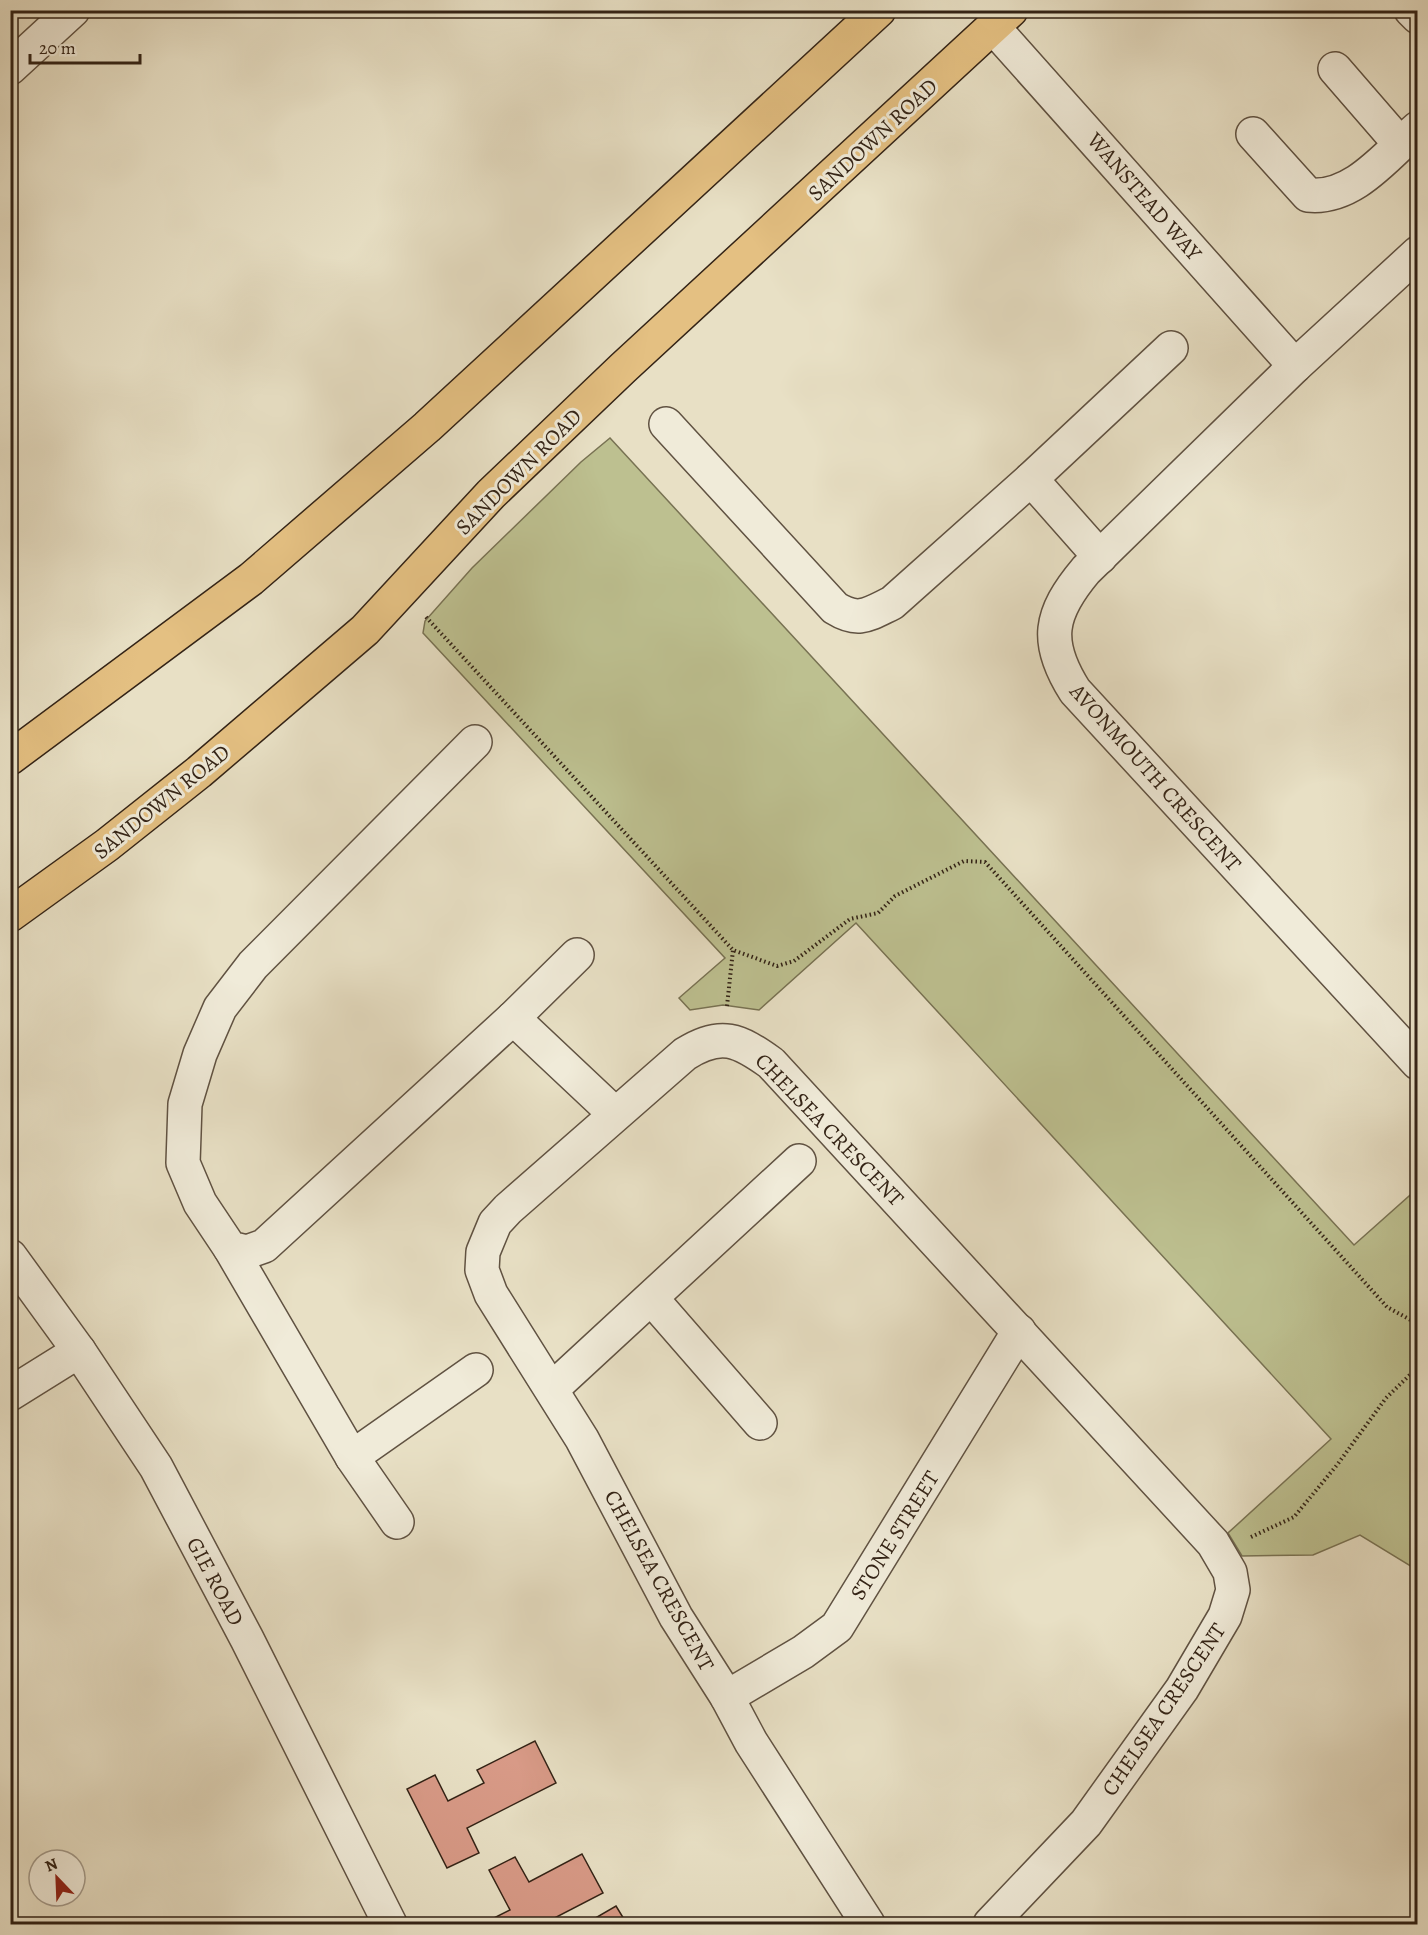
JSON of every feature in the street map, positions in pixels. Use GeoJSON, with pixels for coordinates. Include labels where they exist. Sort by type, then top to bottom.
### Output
{"type":"FeatureCollection","features":[{"type":"Feature","properties":{"kind":"main road"},"geometry":{"type":"LineString","coordinates":[[10,758],[252,579],[427,427],[879,10]]}},
{"type":"Feature","properties":{"kind":"main road","name":"SANDOWN ROAD"},"geometry":{"type":"LineString","coordinates":[[10,915],[107,845],[199,772],[365,630],[491,494],[623,368],[1002,19]]}},
{"type":"Feature","properties":{"kind":"street"},"geometry":{"type":"LineString","coordinates":[[10,68],[73,10]]}},
{"type":"Feature","properties":{"kind":"street"},"geometry":{"type":"LineString","coordinates":[[1411,10],[1418,17]]}},
{"type":"Feature","properties":{"kind":"street","name":"WANSTEAD WAY"},"geometry":{"type":"LineString","coordinates":[[1002,19],[1295,366]]}},
{"type":"Feature","properties":{"kind":"street"},"geometry":{"type":"LineString","coordinates":[[1253,134],[1308,195],[1324,197],[1345,189],[1409,136],[1335,69]]}},
{"type":"Feature","properties":{"kind":"street","name":"AVONMOUTH CRESCENT"},"geometry":{"type":"LineString","coordinates":[[1418,254],[1295,366],[1075,583],[1058,612],[1053,643],[1064,673],[1075,691],[1418,1064]]}},
{"type":"Feature","properties":{"kind":"street"},"geometry":{"type":"LineString","coordinates":[[666,424],[836,608],[849,616],[865,616],[892,603],[1031,479],[1172,348]]}},
{"type":"Feature","properties":{"kind":"street"},"geometry":{"type":"LineString","coordinates":[[1031,479],[1100,557]]}},
{"type":"Feature","properties":{"kind":"street"},"geometry":{"type":"LineString","coordinates":[[397,1522],[352,1457],[230,1248],[200,1203],[183,1163],[185,1104],[200,1054],[220,1008],[253,965],[475,742]]}},
{"type":"Feature","properties":{"kind":"street"},"geometry":{"type":"LineString","coordinates":[[230,1248],[247,1252],[264,1246],[513,1018],[578,955]]}},
{"type":"Feature","properties":{"kind":"street"},"geometry":{"type":"LineString","coordinates":[[513,1018],[615,1114]]}},
{"type":"Feature","properties":{"kind":"street","name":"CHELSEA CRESCENT"},"geometry":{"type":"LineString","coordinates":[[868,1924],[752,1742],[727,1697],[676,1617],[582,1439],[490,1294],[482,1270],[483,1252],[495,1223],[508,1209],[685,1054],[700,1044],[726,1039],[749,1047],[771,1062],[1219,1551],[1230,1572],[1233,1590],[1228,1608],[1182,1689],[1086,1823],[990,1924]]}},
{"type":"Feature","properties":{"kind":"street"},"geometry":{"type":"LineString","coordinates":[[552,1389],[800,1161]]}},
{"type":"Feature","properties":{"kind":"street","name":"GIE ROAD"},"geometry":{"type":"LineString","coordinates":[[10,1256],[79,1351],[156,1467],[247,1639],[390,1924]]}},
{"type":"Feature","properties":{"kind":"street"},"geometry":{"type":"LineString","coordinates":[[652,1299],[760,1423]]}},
{"type":"Feature","properties":{"kind":"street","name":"STONE STREET"},"geometry":{"type":"LineString","coordinates":[[727,1697],[803,1652],[837,1627],[1019,1331]]}},
{"type":"Feature","properties":{"kind":"street"},"geometry":{"type":"LineString","coordinates":[[10,1395],[79,1351]]}},
{"type":"Feature","properties":{"kind":"street"},"geometry":{"type":"LineString","coordinates":[[352,1457],[476,1370]]}},
{"type":"Feature","properties":{"kind":"path"},"geometry":{"type":"LineString","coordinates":[[422,613],[733,950],[777,966],[794,961],[850,919],[878,912],[895,896],[964,861],[985,862],[1388,1307],[1418,1324]]}},
{"type":"Feature","properties":{"kind":"path"},"geometry":{"type":"LineString","coordinates":[[726,1039],[733,950]]}},
{"type":"Feature","properties":{"kind":"path"},"geometry":{"type":"LineString","coordinates":[[1219,1551],[1294,1517],[1337,1465],[1386,1398],[1418,1367]]}},
{"type":"Feature","properties":{"kind":"green space"},"geometry":{"type":"Polygon","coordinates":[[[610,438],[1354,1245],[1417,1189],[1417,1570],[1360,1535],[1313,1555],[1242,1556],[1228,1533],[1331,1439],[856,923],[759,1010],[723,1005],[690,1010],[679,998],[725,958],[423,633],[425,621],[472,568],[581,462],[610,438]]]}},
{"type":"Feature","properties":{"kind":"building"},"geometry":{"type":"Polygon","coordinates":[[[535,1741],[556,1783],[467,1828],[479,1853],[447,1868],[407,1789],[435,1775],[448,1801],[484,1783],[477,1770],[535,1741]]]}},
{"type":"Feature","properties":{"kind":"building"},"geometry":{"type":"Polygon","coordinates":[[[582,1854],[603,1893],[543,1924],[482,1924],[510,1910],[489,1870],[515,1857],[529,1882],[582,1854]]]}},
{"type":"Feature","properties":{"kind":"building"},"geometry":{"type":"Polygon","coordinates":[[[616,1906],[627,1924],[585,1924],[616,1906]]]}}]}
